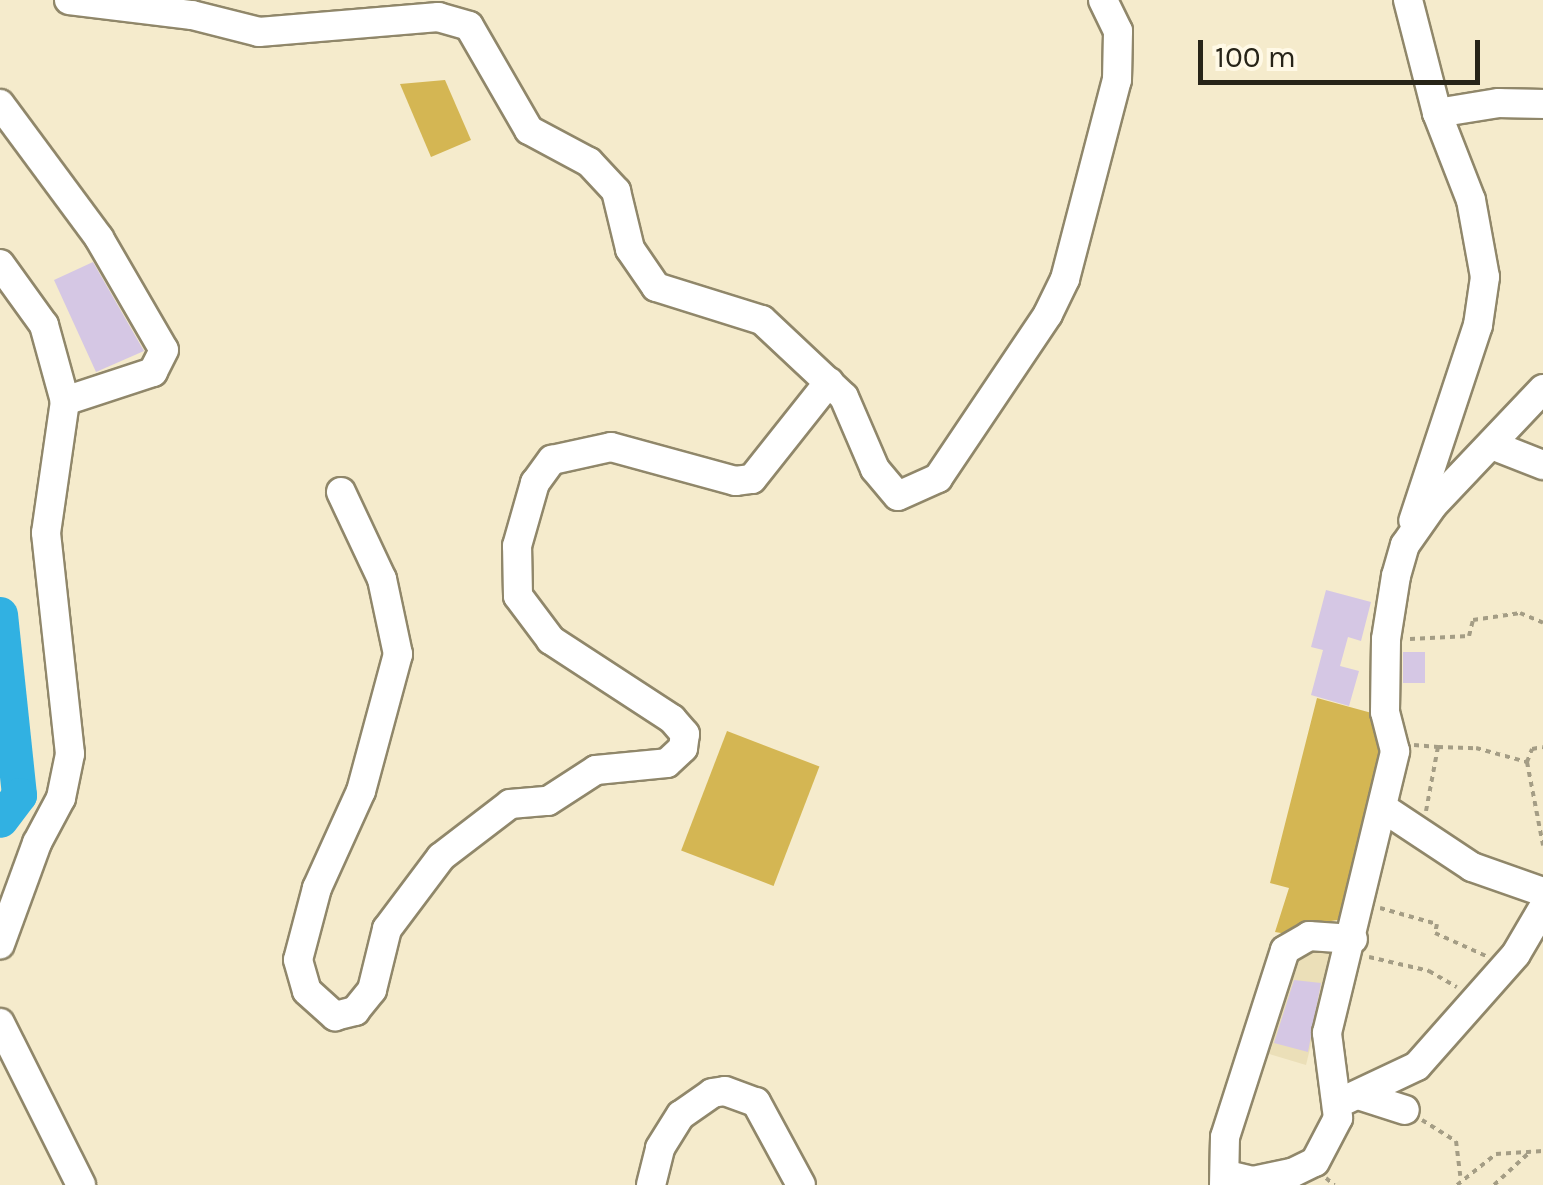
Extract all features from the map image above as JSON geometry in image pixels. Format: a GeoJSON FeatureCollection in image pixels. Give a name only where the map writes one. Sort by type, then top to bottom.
{"type":"FeatureCollection","features":[{"type":"Feature","properties":{"kind":"street"},"geometry":{"type":"LineString","coordinates":[[68,0],[192,15],[259,32],[438,17],[469,26],[529,130],[588,162],[616,190],[630,249],[656,286],[762,320],[844,396],[887,489],[898,496],[938,478],[1048,314],[1065,278],[1117,80],[1118,31],[1104,0]]}},
{"type":"Feature","properties":{"kind":"street"},"geometry":{"type":"LineString","coordinates":[[1349,1098],[1327,1033],[1395,751],[1385,712],[1386,638],[1405,544],[1478,325],[1485,277],[1471,200],[1437,114],[1408,0]]}},
{"type":"Feature","properties":{"kind":"street"},"geometry":{"type":"LineString","coordinates":[[1416,38],[1426,0]]}},
{"type":"Feature","properties":{"kind":"street"},"geometry":{"type":"LineString","coordinates":[[1437,114],[1499,102],[1543,104]]}},
{"type":"Feature","properties":{"kind":"street"},"geometry":{"type":"LineString","coordinates":[[0,104],[99,238],[164,350],[153,372],[65,401]]}},
{"type":"Feature","properties":{"kind":"street"},"geometry":{"type":"LineString","coordinates":[[0,264],[44,325],[65,401],[46,533],[70,754],[61,798],[37,843],[0,944]]}},
{"type":"Feature","properties":{"kind":"street"},"geometry":{"type":"LineString","coordinates":[[341,492],[378,566],[398,654],[361,792],[317,888],[298,960],[307,991],[335,1016],[355,1012],[372,990],[387,929],[440,857],[510,804],[548,801],[596,770],[667,763],[683,748],[685,734],[672,719],[551,640],[518,596],[517,546],[534,482],[552,460],[612,448],[735,481],[752,479],[829,382]]}},
{"type":"Feature","properties":{"kind":"street"},"geometry":{"type":"LineString","coordinates":[[1405,544],[1433,505],[1543,389]]}},
{"type":"Feature","properties":{"kind":"street"},"geometry":{"type":"LineString","coordinates":[[1492,444],[1543,465]]}},
{"type":"Feature","properties":{"kind":"street"},"geometry":{"type":"LineString","coordinates":[[1383,808],[1472,867],[1543,892]]}},
{"type":"Feature","properties":{"kind":"street"},"geometry":{"type":"LineString","coordinates":[[1351,945],[1310,936],[1285,950],[1226,1136],[1225,1180],[1270,1180],[1315,1162],[1349,1098],[1416,1066],[1501,972],[1543,908]]}},
{"type":"Feature","properties":{"kind":"street"},"geometry":{"type":"LineString","coordinates":[[0,1023],[81,1185]]}},
{"type":"Feature","properties":{"kind":"street"},"geometry":{"type":"LineString","coordinates":[[651,1185],[660,1148],[681,1114],[712,1093],[725,1092],[763,1111],[801,1185]]}},
{"type":"Feature","properties":{"kind":"street"},"geometry":{"type":"LineString","coordinates":[[1349,1098],[1405,1110]]}},
{"type":"Feature","properties":{"kind":"path"},"geometry":{"type":"LineString","coordinates":[[1386,638],[1469,636],[1474,620],[1520,614],[1543,622]]}},
{"type":"Feature","properties":{"kind":"path"},"geometry":{"type":"LineString","coordinates":[[1421,835],[1438,746],[1476,748],[1526,762]]}},
{"type":"Feature","properties":{"kind":"path"},"geometry":{"type":"LineString","coordinates":[[1543,747],[1532,748],[1526,762],[1543,845]]}},
{"type":"Feature","properties":{"kind":"path"},"geometry":{"type":"LineString","coordinates":[[1534,790],[1543,794]]}},
{"type":"Feature","properties":{"kind":"path"},"geometry":{"type":"LineString","coordinates":[[1361,902],[1436,924],[1435,933],[1478,948],[1501,972]]}},
{"type":"Feature","properties":{"kind":"path"},"geometry":{"type":"LineString","coordinates":[[1351,945],[1429,971],[1478,999]]}},
{"type":"Feature","properties":{"kind":"path"},"geometry":{"type":"LineString","coordinates":[[1405,1110],[1456,1141],[1460,1177],[1457,1185]]}},
{"type":"Feature","properties":{"kind":"path"},"geometry":{"type":"LineString","coordinates":[[1494,1185],[1530,1151]]}},
{"type":"Feature","properties":{"kind":"path"},"geometry":{"type":"LineString","coordinates":[[1460,1177],[1496,1154],[1543,1152]]}},
{"type":"Feature","properties":{"kind":"shaded area"},"geometry":{"type":"Polygon","coordinates":[[[445,80],[471,140],[431,157],[400,84],[445,80]]]}},
{"type":"Feature","properties":{"kind":"shaded area"},"geometry":{"type":"Polygon","coordinates":[[[1317,698],[1379,715],[1386,736],[1345,910],[1338,920],[1302,925],[1287,934],[1275,932],[1289,888],[1270,883],[1317,698]]]}},
{"type":"Feature","properties":{"kind":"shaded area"},"geometry":{"type":"Polygon","coordinates":[[[727,731],[819,766],[774,886],[681,850],[727,731]]]}},
{"type":"Feature","properties":{"kind":"shaded area"},"geometry":{"type":"Polygon","coordinates":[[[1296,948],[1331,948],[1333,955],[1306,1065],[1266,1053],[1296,948]]]}},
{"type":"Feature","properties":{"kind":"building"},"geometry":{"type":"Polygon","coordinates":[[[93,262],[144,351],[96,372],[54,280],[93,262]]]}},
{"type":"Feature","properties":{"kind":"building"},"geometry":{"type":"Polygon","coordinates":[[[1326,590],[1371,602],[1361,641],[1348,637],[1340,666],[1359,671],[1349,706],[1311,695],[1323,650],[1311,647],[1326,590]]]}},
{"type":"Feature","properties":{"kind":"building"},"geometry":{"type":"Polygon","coordinates":[[[1403,652],[1425,652],[1425,683],[1403,683],[1403,652]]]}},
{"type":"Feature","properties":{"kind":"building"},"geometry":{"type":"Polygon","coordinates":[[[1294,980],[1321,983],[1308,1052],[1274,1043],[1294,980]]]}},
{"type":"Feature","properties":{"kind":"waterway"},"geometry":{"type":"LineString","coordinates":[[0,614],[19,795],[0,820]]}}]}
